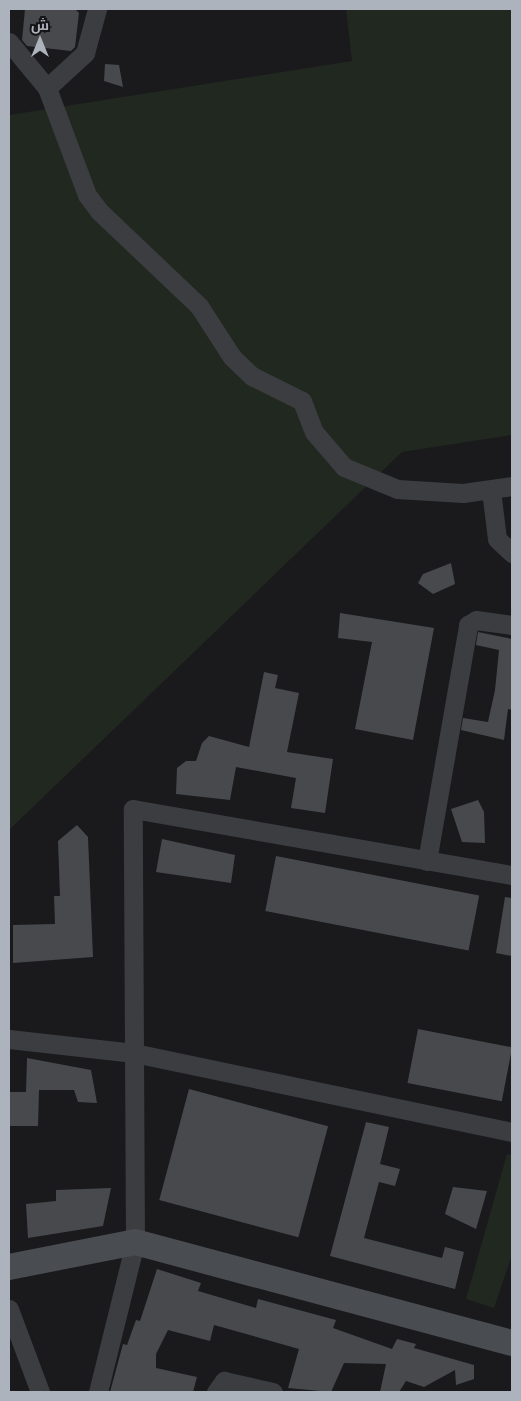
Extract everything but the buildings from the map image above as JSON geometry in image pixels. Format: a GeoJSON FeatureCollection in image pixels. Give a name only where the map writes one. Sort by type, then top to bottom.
{"type":"FeatureCollection","features":[{"type":"Feature","properties":{"kind":"street"},"geometry":{"type":"LineString","coordinates":[[47,88],[85,53],[97,9]]}},
{"type":"Feature","properties":{"kind":"street"},"geometry":{"type":"LineString","coordinates":[[9,42],[47,88],[86,194],[100,212],[199,306],[232,357],[252,376],[302,400],[314,432],[344,467],[397,489],[463,493],[512,486]]}},
{"type":"Feature","properties":{"kind":"street"},"geometry":{"type":"LineString","coordinates":[[491,490],[497,539],[512,553]]}},
{"type":"Feature","properties":{"kind":"street"},"geometry":{"type":"LineString","coordinates":[[426,861],[468,625],[476,620],[512,625]]}},
{"type":"Feature","properties":{"kind":"street"},"geometry":{"type":"LineString","coordinates":[[98,1392],[135,1242],[133,809],[512,875]]}},
{"type":"Feature","properties":{"kind":"street"},"geometry":{"type":"LineString","coordinates":[[9,1039],[134,1053],[512,1132]]}},
{"type":"Feature","properties":{"kind":"street"},"geometry":{"type":"LineString","coordinates":[[9,1267],[135,1242],[510,1345]]}},
{"type":"Feature","properties":{"kind":"street"},"geometry":{"type":"LineString","coordinates":[[9,1309],[40,1392]]}},
{"type":"Feature","properties":{"kind":"street"},"geometry":{"type":"LineString","coordinates":[[216,1392],[224,1381],[273,1392]]}},
{"type":"Feature","properties":{"kind":"shaded area"},"geometry":{"type":"Polygon","coordinates":[[[346,9],[512,9],[512,435],[402,452],[9,830],[9,115],[352,61],[346,9]]]}},
{"type":"Feature","properties":{"kind":"shaded area"},"geometry":{"type":"Polygon","coordinates":[[[507,1154],[512,1155],[512,1255],[494,1308],[466,1299],[507,1154]]]}}]}
